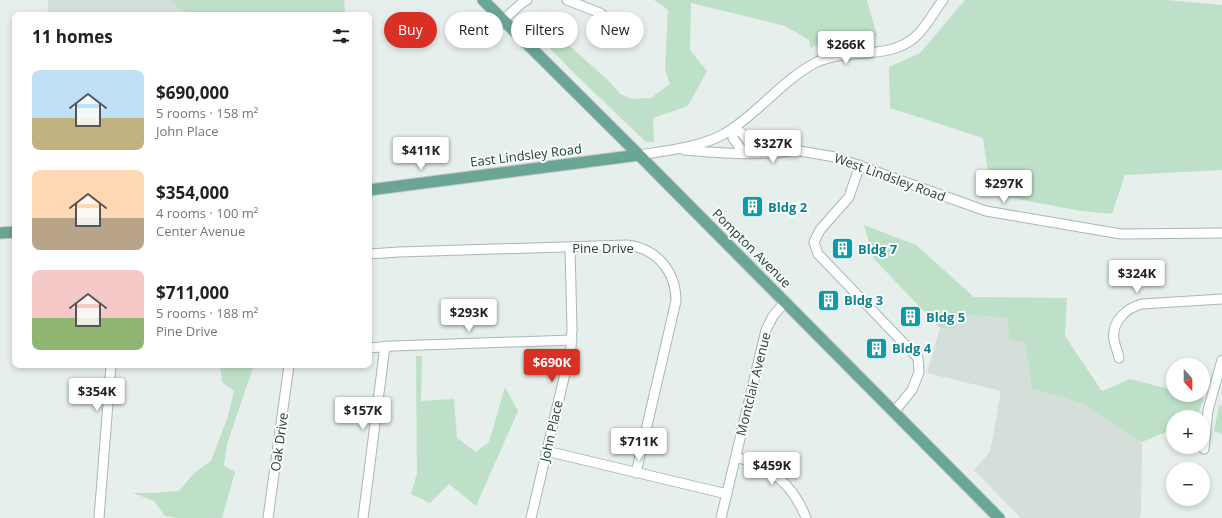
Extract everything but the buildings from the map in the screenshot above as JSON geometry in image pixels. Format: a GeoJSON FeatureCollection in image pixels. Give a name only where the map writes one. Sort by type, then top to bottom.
{"type":"FeatureCollection","features":[{"type":"Feature","properties":{"kind":"main road","name":"Pompton Avenue"},"geometry":{"type":"LineString","coordinates":[[483,0],[495,12]]}},
{"type":"Feature","properties":{"kind":"main road","name":"Pompton Avenue"},"geometry":{"type":"LineString","coordinates":[[503,20],[999,518]]}},
{"type":"Feature","properties":{"kind":"main road","name":"East Lindsley Road"},"geometry":{"type":"LineString","coordinates":[[372,190],[639,155]]}},
{"type":"Feature","properties":{"kind":"main road"},"geometry":{"type":"LineString","coordinates":[[0,233],[12,232]]}},
{"type":"Feature","properties":{"kind":"street"},"geometry":{"type":"LineString","coordinates":[[503,20],[522,3],[528,0]]}},
{"type":"Feature","properties":{"kind":"street"},"geometry":{"type":"LineString","coordinates":[[567,0],[597,12]]}},
{"type":"Feature","properties":{"kind":"street"},"geometry":{"type":"LineString","coordinates":[[639,155],[678,149],[714,139],[733,128],[814,64],[834,57],[881,52],[904,45],[919,33],[943,0]]}},
{"type":"Feature","properties":{"kind":"street"},"geometry":{"type":"LineString","coordinates":[[733,128],[733,138],[740,148],[750,153]]}},
{"type":"Feature","properties":{"kind":"street","name":"West Lindsley Road"},"geometry":{"type":"LineString","coordinates":[[733,128],[742,133],[753,144],[774,145],[794,150],[823,154],[860,165],[986,211],[1121,234],[1222,233]]}},
{"type":"Feature","properties":{"kind":"street","name":"West Lindsley Road"},"geometry":{"type":"LineString","coordinates":[[678,149],[711,152],[773,154],[794,150]]}},
{"type":"Feature","properties":{"kind":"street"},"geometry":{"type":"LineString","coordinates":[[860,165],[848,197],[820,230],[814,242],[818,254],[918,358],[919,372],[912,390],[894,412]]}},
{"type":"Feature","properties":{"kind":"street","name":"Pine Drive"},"geometry":{"type":"LineString","coordinates":[[372,254],[627,245],[638,247],[659,258],[667,268],[673,280],[676,294],[675,308],[636,472]]}},
{"type":"Feature","properties":{"kind":"street","name":"John Place"},"geometry":{"type":"LineString","coordinates":[[531,518],[572,340],[570,247]]}},
{"type":"Feature","properties":{"kind":"street"},"geometry":{"type":"LineString","coordinates":[[1119,358],[1114,340],[1115,329],[1120,318],[1132,307],[1142,304],[1222,299]]}},
{"type":"Feature","properties":{"kind":"street","name":"Montclair Avenue"},"geometry":{"type":"LineString","coordinates":[[721,518],[766,330],[770,320],[785,302]]}},
{"type":"Feature","properties":{"kind":"street"},"geometry":{"type":"LineString","coordinates":[[372,348],[572,340]]}},
{"type":"Feature","properties":{"kind":"street"},"geometry":{"type":"LineString","coordinates":[[363,518],[385,346]]}},
{"type":"Feature","properties":{"kind":"street"},"geometry":{"type":"LineString","coordinates":[[1208,410],[1222,360]]}},
{"type":"Feature","properties":{"kind":"street"},"geometry":{"type":"LineString","coordinates":[[99,518],[111,368]]}},
{"type":"Feature","properties":{"kind":"street","name":"Oak Drive"},"geometry":{"type":"LineString","coordinates":[[268,518],[289,368]]}},
{"type":"Feature","properties":{"kind":"street"},"geometry":{"type":"LineString","coordinates":[[546,451],[727,494]]}},
{"type":"Feature","properties":{"kind":"street"},"geometry":{"type":"LineString","coordinates":[[736,457],[758,464],[781,480],[793,494],[806,518]]}},
{"type":"Feature","properties":{"kind":"shaded area"},"geometry":{"type":"Polygon","coordinates":[[[48,0],[344,0],[345,12],[48,12],[48,0]]]}},
{"type":"Feature","properties":{"kind":"shaded area"},"geometry":{"type":"Polygon","coordinates":[[[957,314],[1008,318],[1025,342],[1032,389],[1081,403],[1142,442],[1141,514],[1139,518],[1021,518],[974,470],[990,452],[1001,391],[927,373],[940,328],[954,329],[957,314]]]}},
{"type":"Feature","properties":{"kind":"green space"},"geometry":{"type":"Polygon","coordinates":[[[172,0],[344,0],[345,12],[186,12],[171,3],[172,0]]]}},
{"type":"Feature","properties":{"kind":"green space"},"geometry":{"type":"Polygon","coordinates":[[[654,0],[867,0],[877,36],[821,43],[811,48],[809,40],[785,26],[691,3],[690,50],[707,71],[688,106],[653,118],[654,142],[646,142],[550,48],[572,48],[610,82],[620,94],[632,99],[651,98],[670,84],[665,69],[668,10],[654,0]]]}},
{"type":"Feature","properties":{"kind":"green space"},"geometry":{"type":"Polygon","coordinates":[[[965,0],[1167,0],[1222,5],[1222,170],[1125,175],[1112,214],[1081,211],[991,194],[983,138],[890,108],[889,67],[920,53],[965,0]]]}},
{"type":"Feature","properties":{"kind":"green space"},"geometry":{"type":"Polygon","coordinates":[[[864,225],[916,245],[974,297],[1067,298],[1065,336],[1102,391],[1130,379],[1166,388],[1166,402],[1203,402],[1200,410],[1166,410],[1166,432],[1142,442],[1081,403],[1032,389],[1025,342],[1009,339],[1008,318],[957,314],[954,329],[940,328],[874,259],[864,225]]]}},
{"type":"Feature","properties":{"kind":"green space"},"geometry":{"type":"Polygon","coordinates":[[[416,356],[422,356],[421,401],[454,399],[457,438],[476,452],[489,442],[505,387],[518,411],[476,506],[449,484],[430,503],[411,494],[417,473],[416,356]]]}},
{"type":"Feature","properties":{"kind":"green space"},"geometry":{"type":"Polygon","coordinates":[[[220,368],[253,368],[227,444],[224,466],[235,472],[222,518],[177,518],[165,516],[154,501],[133,493],[179,491],[194,473],[211,461],[228,416],[234,391],[222,382],[220,368]]]}},
{"type":"Feature","properties":{"kind":"green space"},"geometry":{"type":"Polygon","coordinates":[[[1219,405],[1222,406],[1222,434],[1214,431],[1219,405]]]}},
{"type":"Feature","properties":{"kind":"place","name":"Bldg 2"},"geometry":{"type":"Point","coordinates":[752,207]}},
{"type":"Feature","properties":{"kind":"place","name":"Bldg 7"},"geometry":{"type":"Point","coordinates":[842,249]}},
{"type":"Feature","properties":{"kind":"place","name":"Bldg 3"},"geometry":{"type":"Point","coordinates":[829,300]}},
{"type":"Feature","properties":{"kind":"place","name":"Bldg 5"},"geometry":{"type":"Point","coordinates":[910,317]}},
{"type":"Feature","properties":{"kind":"place","name":"Bldg 4"},"geometry":{"type":"Point","coordinates":[877,348]}}]}
